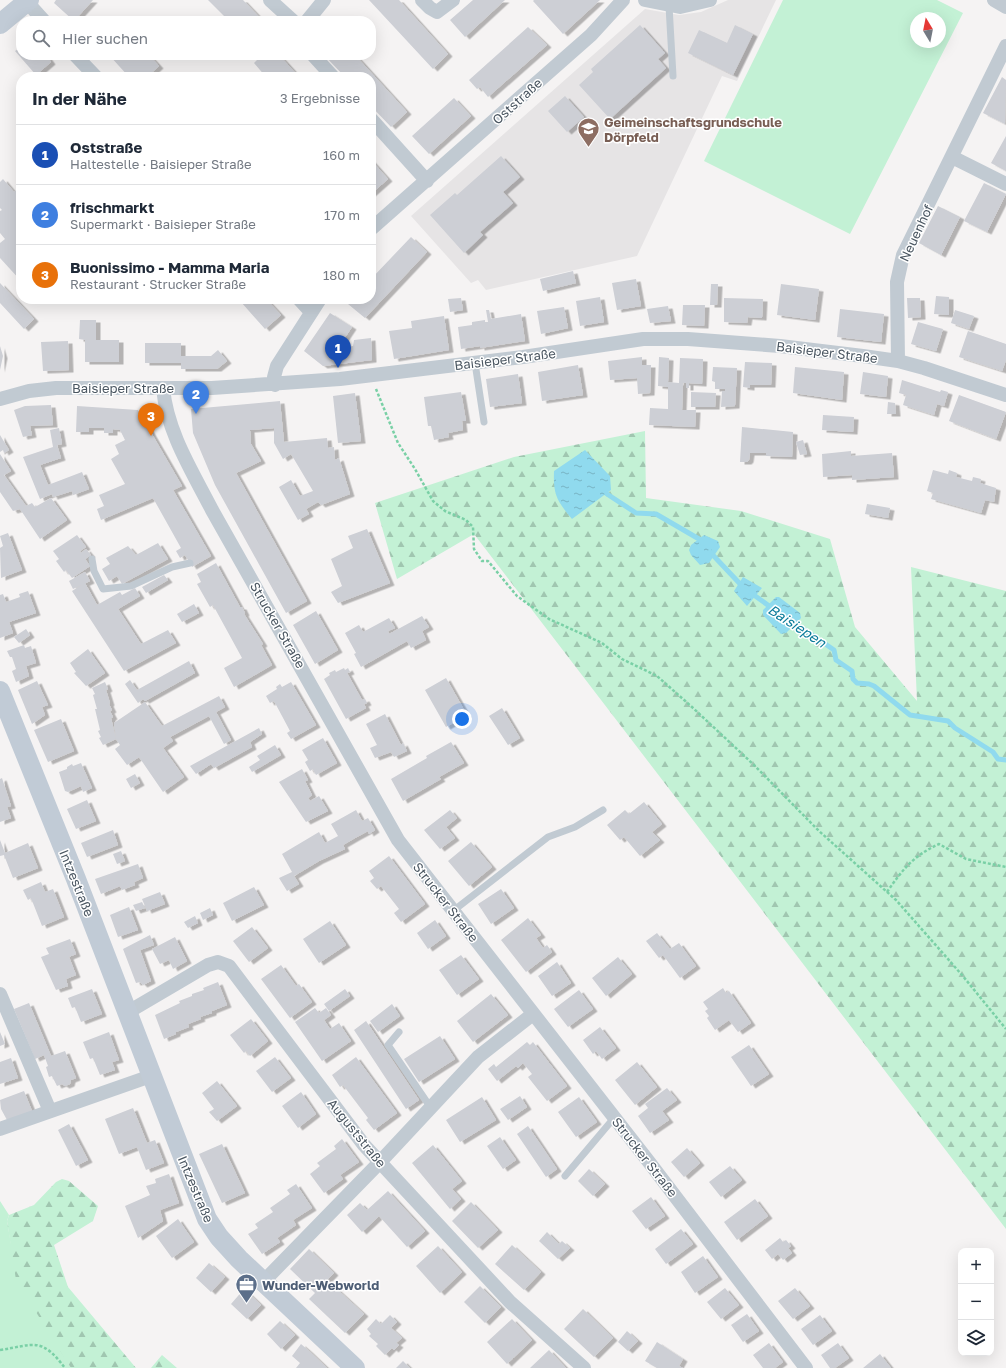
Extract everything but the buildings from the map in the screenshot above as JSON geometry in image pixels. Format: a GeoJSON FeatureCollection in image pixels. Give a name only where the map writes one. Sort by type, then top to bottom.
{"type":"FeatureCollection","features":[{"type":"Feature","properties":{"kind":"main road"},"geometry":{"type":"LineString","coordinates":[[0,24],[28,1]]}},
{"type":"Feature","properties":{"kind":"main road","name":"Intzestraße"},"geometry":{"type":"LineString","coordinates":[[0,691],[128,1012],[151,1076],[207,1219],[219,1237],[262,1282],[355,1368]]}},
{"type":"Feature","properties":{"kind":"street"},"geometry":{"type":"LineString","coordinates":[[270,0],[288,16]]}},
{"type":"Feature","properties":{"kind":"street"},"geometry":{"type":"LineString","coordinates":[[311,16],[324,0]]}},
{"type":"Feature","properties":{"kind":"street"},"geometry":{"type":"LineString","coordinates":[[422,0],[430,8],[437,12],[453,0]]}},
{"type":"Feature","properties":{"kind":"street","name":"Oststraße"},"geometry":{"type":"LineString","coordinates":[[376,225],[591,35],[623,0]]}},
{"type":"Feature","properties":{"kind":"street"},"geometry":{"type":"LineString","coordinates":[[644,0],[669,6],[689,6],[710,0]]}},
{"type":"Feature","properties":{"kind":"street"},"geometry":{"type":"LineString","coordinates":[[994,0],[1006,7]]}},
{"type":"Feature","properties":{"kind":"street"},"geometry":{"type":"LineString","coordinates":[[28,1],[40,16]]}},
{"type":"Feature","properties":{"kind":"street","name":"Neuenhof"},"geometry":{"type":"LineString","coordinates":[[898,361],[897,282],[904,255],[1006,46]]}},
{"type":"Feature","properties":{"kind":"street"},"geometry":{"type":"LineString","coordinates":[[81,60],[91,72]]}},
{"type":"Feature","properties":{"kind":"street"},"geometry":{"type":"LineString","coordinates":[[318,60],[328,72]]}},
{"type":"Feature","properties":{"kind":"street"},"geometry":{"type":"LineString","coordinates":[[376,125],[427,181]]}},
{"type":"Feature","properties":{"kind":"street"},"geometry":{"type":"LineString","coordinates":[[952,157],[1006,184]]}},
{"type":"Feature","properties":{"kind":"street"},"geometry":{"type":"LineString","coordinates":[[304,304],[311,312]]}},
{"type":"Feature","properties":{"kind":"street"},"geometry":{"type":"LineString","coordinates":[[275,385],[274,376],[277,366],[317,304]]}},
{"type":"Feature","properties":{"kind":"street","name":"Baisieper Straße"},"geometry":{"type":"LineString","coordinates":[[0,399],[42,389],[212,388],[275,385],[475,363],[643,339],[688,339],[780,346],[898,361],[956,377],[1006,395]]}},
{"type":"Feature","properties":{"kind":"street","name":"Strucker Straße"},"geometry":{"type":"LineString","coordinates":[[162,388],[164,403],[170,422],[184,456],[212,510],[398,840],[534,1014],[806,1368]]}},
{"type":"Feature","properties":{"kind":"street","name":"Auguststraße"},"geometry":{"type":"LineString","coordinates":[[128,1012],[214,962],[226,964],[232,969],[364,1145],[510,1302],[584,1368]]}},
{"type":"Feature","properties":{"kind":"street"},"geometry":{"type":"LineString","coordinates":[[0,994],[50,1112]]}},
{"type":"Feature","properties":{"kind":"street"},"geometry":{"type":"LineString","coordinates":[[262,1282],[380,1162],[478,1057],[534,1014]]}},
{"type":"Feature","properties":{"kind":"street"},"geometry":{"type":"LineString","coordinates":[[0,1130],[151,1076]]}},
{"type":"Feature","properties":{"kind":"lane"},"geometry":{"type":"LineString","coordinates":[[669,6],[673,76]]}},
{"type":"Feature","properties":{"kind":"lane"},"geometry":{"type":"LineString","coordinates":[[475,363],[484,422]]}},
{"type":"Feature","properties":{"kind":"lane"},"geometry":{"type":"LineString","coordinates":[[92,559],[94,571],[103,589],[131,586],[172,567],[190,563]]}},
{"type":"Feature","properties":{"kind":"lane"},"geometry":{"type":"LineString","coordinates":[[453,911],[548,837],[575,828],[603,810]]}},
{"type":"Feature","properties":{"kind":"lane"},"geometry":{"type":"LineString","coordinates":[[399,1032],[388,1045],[431,1108]]}},
{"type":"Feature","properties":{"kind":"lane"},"geometry":{"type":"LineString","coordinates":[[565,1176],[614,1118]]}},
{"type":"Feature","properties":{"kind":"path"},"geometry":{"type":"LineString","coordinates":[[370,375],[398,443],[433,501],[445,510],[466,520],[473,527],[474,549],[482,561],[488,561],[517,596],[549,619],[602,643],[622,659],[657,676],[754,765],[819,831],[887,892],[962,976],[1006,1029]]}},
{"type":"Feature","properties":{"kind":"path"},"geometry":{"type":"LineString","coordinates":[[887,892],[899,874],[921,852],[939,844],[966,859],[1006,867]]}},
{"type":"Feature","properties":{"kind":"path"},"geometry":{"type":"LineString","coordinates":[[0,1350],[33,1343],[48,1349],[65,1368]]}},
{"type":"Feature","properties":{"kind":"shaded area","name":"Geimeinschaftsgrundschule Dörpfeld"},"geometry":{"type":"Polygon","coordinates":[[[728,0],[776,0],[737,81],[722,76],[637,256],[486,290],[478,280],[471,283],[411,216],[645,9],[679,15],[701,12],[728,0]]]}},
{"type":"Feature","properties":{"kind":"green space"},"geometry":{"type":"Polygon","coordinates":[[[783,0],[937,0],[963,13],[946,46],[946,12],[910,12],[910,48],[945,48],[850,234],[704,161],[783,0]]]}},
{"type":"Feature","properties":{"kind":"green space"},"geometry":{"type":"Polygon","coordinates":[[[645,431],[646,498],[741,511],[830,539],[855,627],[917,701],[911,567],[1006,591],[1006,1229],[474,534],[397,579],[375,503],[514,457],[645,431]]]}},
{"type":"Feature","properties":{"kind":"green space"},"geometry":{"type":"Polygon","coordinates":[[[62,1179],[69,1181],[98,1206],[93,1221],[54,1245],[68,1287],[136,1368],[71,1368],[16,1280],[7,1221],[9,1215],[34,1205],[56,1182],[62,1179]]]}},
{"type":"Feature","properties":{"kind":"green space"},"geometry":{"type":"Polygon","coordinates":[[[0,1201],[9,1215],[7,1221],[11,1244],[71,1368],[0,1368],[0,1201]]]}},
{"type":"Feature","properties":{"kind":"green space"},"geometry":{"type":"Polygon","coordinates":[[[162,1355],[177,1368],[151,1368],[162,1355]]]}},
{"type":"Feature","properties":{"kind":"water"},"geometry":{"type":"Polygon","coordinates":[[[585,450],[610,476],[611,490],[572,519],[559,502],[555,492],[554,471],[585,450]]]}},
{"type":"Feature","properties":{"kind":"water"},"geometry":{"type":"Polygon","coordinates":[[[704,535],[718,541],[720,547],[709,563],[700,565],[691,555],[689,550],[691,545],[704,535]]]}},
{"type":"Feature","properties":{"kind":"water"},"geometry":{"type":"Polygon","coordinates":[[[743,577],[762,588],[747,606],[734,591],[743,577]]]}},
{"type":"Feature","properties":{"kind":"water"},"geometry":{"type":"Polygon","coordinates":[[[776,597],[779,597],[800,613],[801,618],[786,633],[781,634],[763,615],[763,610],[776,597]]]}},
{"type":"Feature","properties":{"kind":"waterway","name":"Baisiepen"},"geometry":{"type":"LineString","coordinates":[[607,494],[636,513],[656,514],[699,539],[703,543]]}},
{"type":"Feature","properties":{"kind":"waterway","name":"Baisiepen"},"geometry":{"type":"LineString","coordinates":[[710,552],[743,587]]}},
{"type":"Feature","properties":{"kind":"waterway","name":"Baisiepen"},"geometry":{"type":"LineString","coordinates":[[751,593],[772,608]]}},
{"type":"Feature","properties":{"kind":"waterway","name":"Baisiepen"},"geometry":{"type":"LineString","coordinates":[[789,623],[793,626],[802,628],[834,650],[836,660],[852,671],[853,679],[857,683],[874,686],[910,715],[948,721],[955,728],[993,752],[998,759],[1006,760]]}},
{"type":"Feature","properties":{"kind":"place","name":"Geimeinschaftsgrundschule Dörpfeld"},"geometry":{"type":"Point","coordinates":[588,148]}},
{"type":"Feature","properties":{"kind":"place","name":"Oststraße"},"geometry":{"type":"Point","coordinates":[338,368]}},
{"type":"Feature","properties":{"kind":"place","name":"frischmarkt"},"geometry":{"type":"Point","coordinates":[196,414]}},
{"type":"Feature","properties":{"kind":"place","name":"Buonissimo - Mamma Maria"},"geometry":{"type":"Point","coordinates":[151,436]}},
{"type":"Feature","properties":{"kind":"place","name":"Wunder-Webworld"},"geometry":{"type":"Point","coordinates":[246,1304]}}]}
